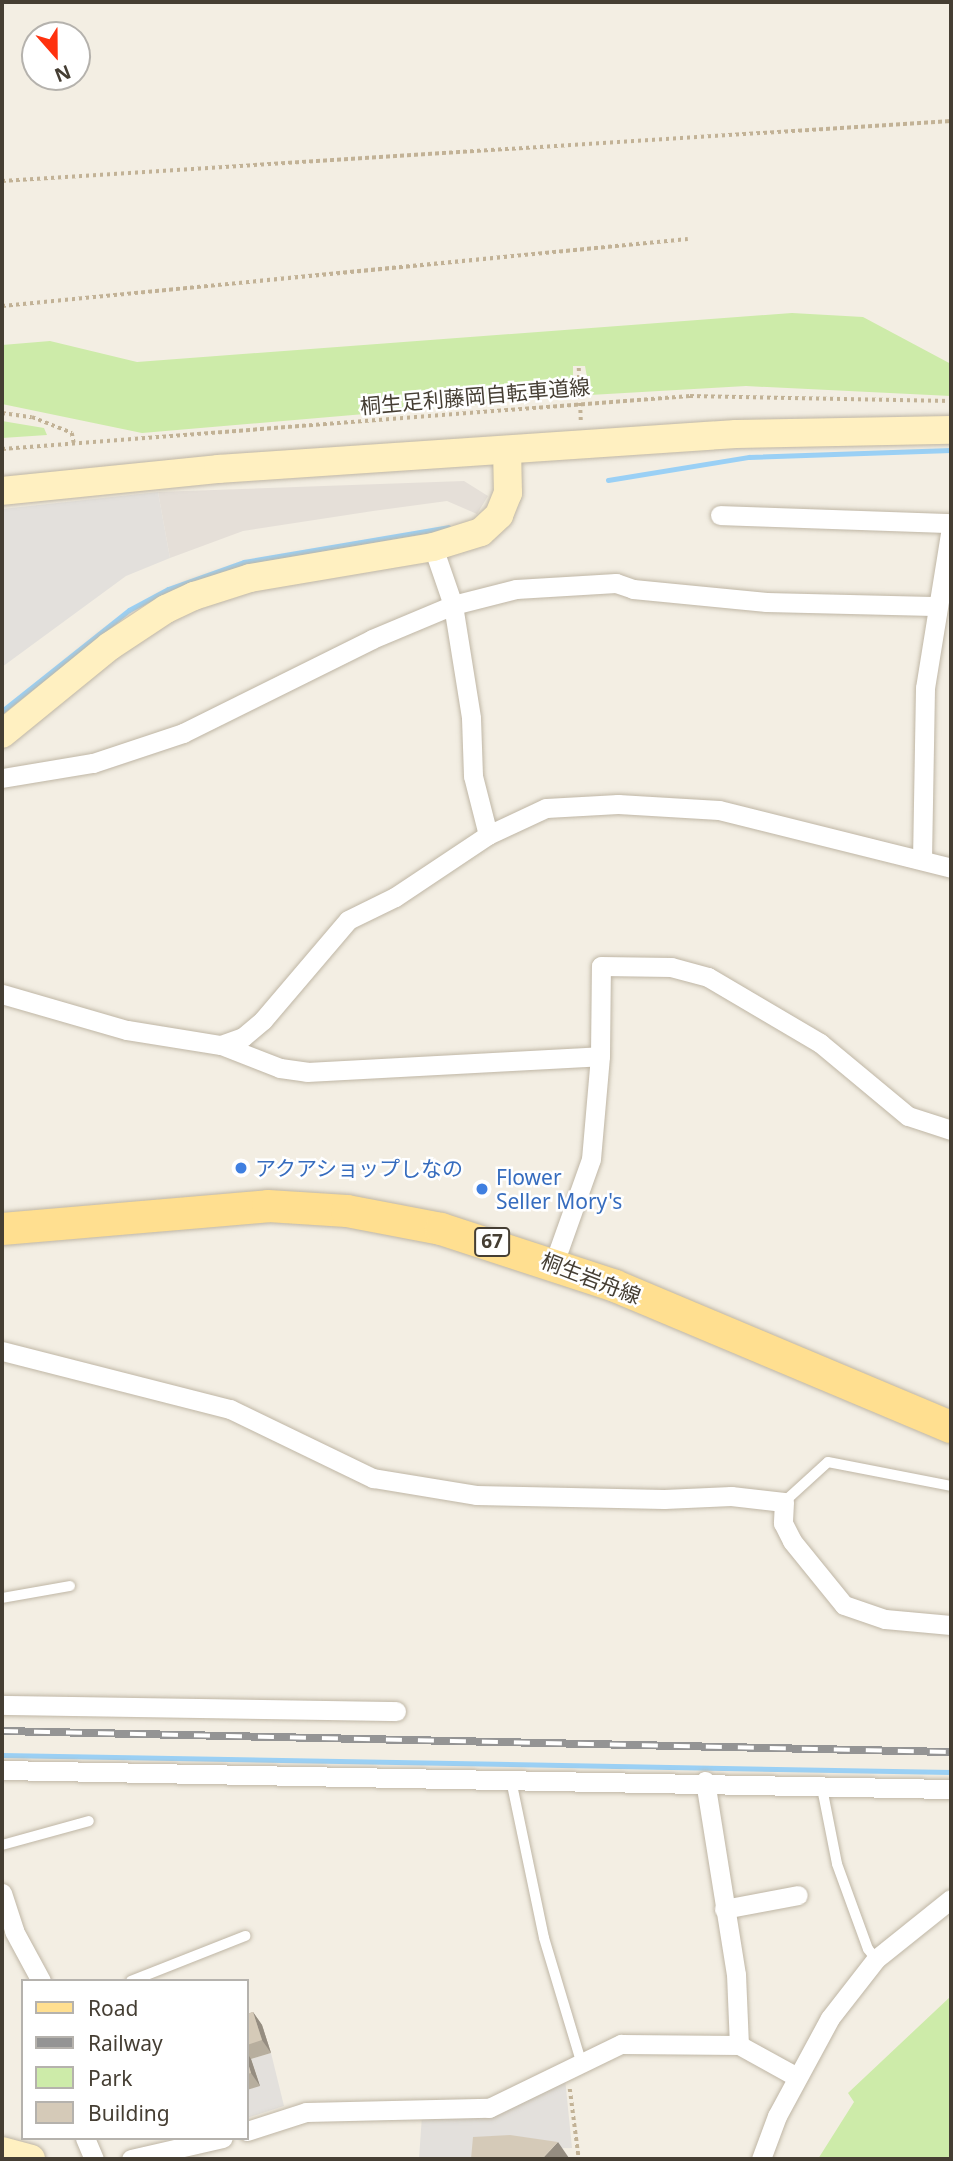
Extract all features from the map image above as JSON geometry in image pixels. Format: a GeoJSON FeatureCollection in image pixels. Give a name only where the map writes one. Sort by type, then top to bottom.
{"type":"FeatureCollection","features":[{"type":"Feature","properties":{"kind":"main road","name":"桐生岩舟線"},"geometry":{"type":"LineString","coordinates":[[2,1229],[205,1210],[310,1207],[441,1228],[554,1263],[951,1427]]}},
{"type":"Feature","properties":{"kind":"street"},"geometry":{"type":"LineString","coordinates":[[2,491],[218,470],[736,434],[951,430]]}},
{"type":"Feature","properties":{"kind":"street"},"geometry":{"type":"LineString","coordinates":[[2,734],[130,632],[194,596],[250,578],[433,547],[481,532],[499,515],[508,493],[507,450]]}},
{"type":"Feature","properties":{"kind":"street"},"geometry":{"type":"LineString","coordinates":[[720,515],[951,526],[943,607],[925,688],[922,860]]}},
{"type":"Feature","properties":{"kind":"street"},"geometry":{"type":"LineString","coordinates":[[433,547],[453,605],[471,718],[473,776],[488,835]]}},
{"type":"Feature","properties":{"kind":"street"},"geometry":{"type":"LineString","coordinates":[[2,778],[93,762],[183,733],[372,639],[453,605],[516,589],[616,583],[633,589],[766,602],[943,607]]}},
{"type":"Feature","properties":{"kind":"street"},"geometry":{"type":"LineString","coordinates":[[221,1045],[243,1037],[263,1020],[348,920],[395,897],[488,835],[546,808],[668,805],[771,820],[951,868]]}},
{"type":"Feature","properties":{"kind":"street"},"geometry":{"type":"LineString","coordinates":[[554,1263],[591,1159],[600,1056],[601,966],[671,967],[708,977],[820,1043],[908,1116],[951,1130]]}},
{"type":"Feature","properties":{"kind":"street"},"geometry":{"type":"LineString","coordinates":[[2,994],[127,1030],[221,1045],[280,1068],[339,1073],[600,1056]]}},
{"type":"Feature","properties":{"kind":"street"},"geometry":{"type":"LineString","coordinates":[[2,1351],[230,1409],[373,1478],[476,1495],[664,1499],[731,1496],[784,1502],[783,1523],[792,1541],[844,1605],[885,1619],[951,1625]]}},
{"type":"Feature","properties":{"kind":"street"},"geometry":{"type":"LineString","coordinates":[[2,1705],[396,1711]]}},
{"type":"Feature","properties":{"kind":"street"},"geometry":{"type":"LineString","coordinates":[[2,1770],[705,1781],[822,1788],[951,1789]]}},
{"type":"Feature","properties":{"kind":"street"},"geometry":{"type":"LineString","coordinates":[[705,1781],[723,1909],[736,1974],[739,2045]]}},
{"type":"Feature","properties":{"kind":"street"},"geometry":{"type":"LineString","coordinates":[[2,1894],[8,1933],[40,1979]]}},
{"type":"Feature","properties":{"kind":"street"},"geometry":{"type":"LineString","coordinates":[[723,1909],[798,1895]]}},
{"type":"Feature","properties":{"kind":"street"},"geometry":{"type":"LineString","coordinates":[[761,2159],[797,2077],[830,2018],[876,1959],[951,1899]]}},
{"type":"Feature","properties":{"kind":"street"},"geometry":{"type":"LineString","coordinates":[[248,2131],[306,2112],[489,2108],[621,2045],[739,2045],[797,2077]]}},
{"type":"Feature","properties":{"kind":"street"},"geometry":{"type":"LineString","coordinates":[[86,2140],[93,2159]]}},
{"type":"Feature","properties":{"kind":"street"},"geometry":{"type":"LineString","coordinates":[[131,2159],[214,2140]]}},
{"type":"Feature","properties":{"kind":"street"},"geometry":{"type":"LineString","coordinates":[[2,2151],[31,2159]]}},
{"type":"Feature","properties":{"kind":"lane"},"geometry":{"type":"LineString","coordinates":[[784,1502],[828,1462],[951,1486]]}},
{"type":"Feature","properties":{"kind":"lane"},"geometry":{"type":"LineString","coordinates":[[2,1598],[70,1586]]}},
{"type":"Feature","properties":{"kind":"lane"},"geometry":{"type":"LineString","coordinates":[[511,1780],[573,2066]]}},
{"type":"Feature","properties":{"kind":"lane"},"geometry":{"type":"LineString","coordinates":[[822,1788],[837,1864],[868,1949],[876,1959]]}},
{"type":"Feature","properties":{"kind":"lane"},"geometry":{"type":"LineString","coordinates":[[2,1845],[89,1821]]}},
{"type":"Feature","properties":{"kind":"lane"},"geometry":{"type":"LineString","coordinates":[[136,1979],[245,1936]]}},
{"type":"Feature","properties":{"kind":"path"},"geometry":{"type":"LineString","coordinates":[[2,181],[951,121]]}},
{"type":"Feature","properties":{"kind":"path"},"geometry":{"type":"LineString","coordinates":[[2,306],[688,239]]}},
{"type":"Feature","properties":{"kind":"path"},"geometry":{"type":"LineString","coordinates":[[579,368],[581,413]]}},
{"type":"Feature","properties":{"kind":"path","name":"桐生足利藤岡自転車道線"},"geometry":{"type":"LineString","coordinates":[[2,449],[581,403],[737,395],[951,401]]}},
{"type":"Feature","properties":{"kind":"path"},"geometry":{"type":"LineString","coordinates":[[2,413],[33,417],[72,433],[74,443]]}},
{"type":"Feature","properties":{"kind":"path"},"geometry":{"type":"LineString","coordinates":[[573,2066],[579,2159]]}},
{"type":"Feature","properties":{"kind":"shaded area"},"geometry":{"type":"Polygon","coordinates":[[[464,481],[488,496],[477,514],[447,501],[373,511],[243,531],[170,558],[158,492],[464,481]]]}},
{"type":"Feature","properties":{"kind":"shaded area"},"geometry":{"type":"Polygon","coordinates":[[[158,492],[170,558],[126,576],[2,667],[2,509],[158,492]]]}},
{"type":"Feature","properties":{"kind":"shaded area"},"geometry":{"type":"Polygon","coordinates":[[[271,2053],[284,2106],[248,2118],[248,2090],[260,2085],[251,2059],[271,2053]]]}},
{"type":"Feature","properties":{"kind":"shaded area"},"geometry":{"type":"Polygon","coordinates":[[[565,2078],[572,2148],[481,2149],[479,2159],[419,2159],[422,2115],[476,2117],[565,2078]]]}},
{"type":"Feature","properties":{"kind":"green space"},"geometry":{"type":"Polygon","coordinates":[[[792,313],[863,317],[951,364],[951,396],[746,386],[590,395],[585,366],[573,366],[573,396],[142,433],[2,404],[2,345],[50,341],[137,362],[792,313]]]}},
{"type":"Feature","properties":{"kind":"green space"},"geometry":{"type":"Polygon","coordinates":[[[2,421],[44,428],[47,435],[2,438],[2,421]]]}},
{"type":"Feature","properties":{"kind":"green space"},"geometry":{"type":"Polygon","coordinates":[[[951,1996],[951,2159],[818,2159],[854,2102],[848,2093],[951,1996]]]}},
{"type":"Feature","properties":{"kind":"building"},"geometry":{"type":"Polygon","coordinates":[[[253,2012],[262,2040],[248,2045],[248,2014],[253,2012]]]}},
{"type":"Feature","properties":{"kind":"building"},"geometry":{"type":"Polygon","coordinates":[[[510,2135],[558,2142],[542,2159],[471,2159],[473,2137],[510,2135]]]}},
{"type":"Feature","properties":{"kind":"waterway"},"geometry":{"type":"LineString","coordinates":[[608,480],[749,457],[951,450]]}},
{"type":"Feature","properties":{"kind":"waterway"},"geometry":{"type":"LineString","coordinates":[[2,711],[129,610],[168,589],[244,562],[448,527]]}},
{"type":"Feature","properties":{"kind":"waterway"},"geometry":{"type":"LineString","coordinates":[[2,1755],[951,1772]]}},
{"type":"Feature","properties":{"kind":"railway"},"geometry":{"type":"LineString","coordinates":[[2,1731],[951,1752]]}},
{"type":"Feature","properties":{"kind":"place","name":"アクアショップしなの"},"geometry":{"type":"Point","coordinates":[241,1168]}},
{"type":"Feature","properties":{"kind":"place","name":"Flower Seller Mory's"},"geometry":{"type":"Point","coordinates":[482,1189]}}]}
